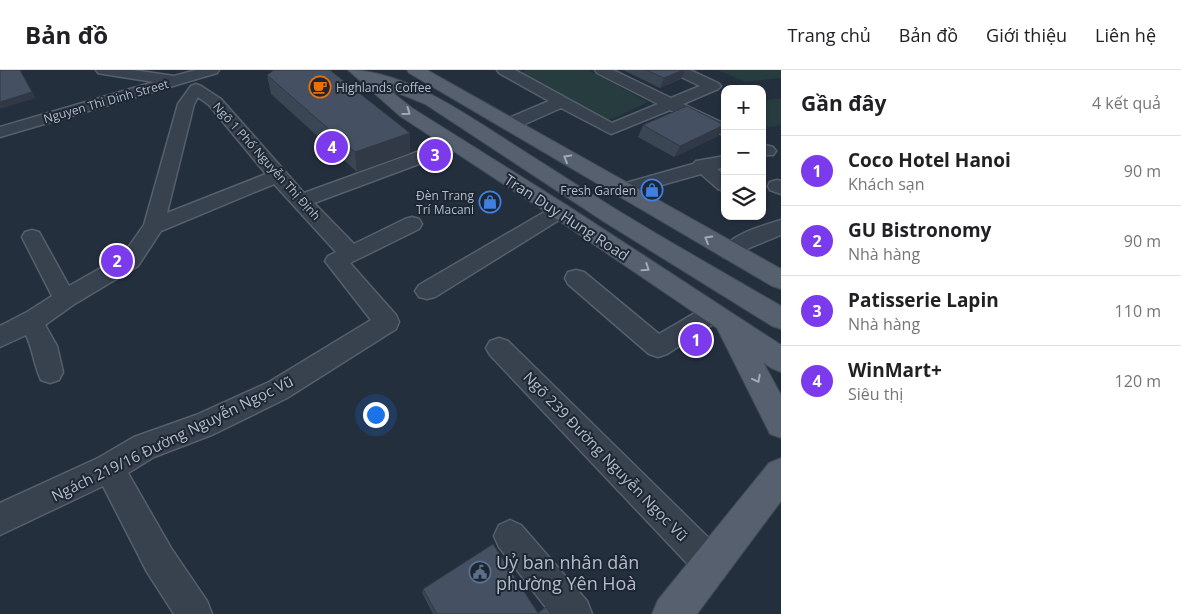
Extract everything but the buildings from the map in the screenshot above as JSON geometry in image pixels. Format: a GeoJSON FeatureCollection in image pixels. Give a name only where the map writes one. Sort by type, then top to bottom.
{"type":"FeatureCollection","features":[{"type":"Feature","properties":{"kind":"main road"},"geometry":{"type":"LineString","coordinates":[[357,70],[431,100],[611,216],[781,320]]}},
{"type":"Feature","properties":{"kind":"main road","name":"Tran Duy Hung Road"},"geometry":{"type":"LineString","coordinates":[[357,70],[406,112],[560,211],[781,360]]}},
{"type":"Feature","properties":{"kind":"main road"},"geometry":{"type":"LineString","coordinates":[[403,70],[431,100]]}},
{"type":"Feature","properties":{"kind":"main road"},"geometry":{"type":"LineString","coordinates":[[415,70],[781,280]]}},
{"type":"Feature","properties":{"kind":"main road"},"geometry":{"type":"LineString","coordinates":[[719,317],[766,323],[781,320]]}},
{"type":"Feature","properties":{"kind":"main road"},"geometry":{"type":"LineString","coordinates":[[719,317],[781,424]]}},
{"type":"Feature","properties":{"kind":"main road"},"geometry":{"type":"LineString","coordinates":[[672,614],[781,474]]}},
{"type":"Feature","properties":{"kind":"street"},"geometry":{"type":"LineString","coordinates":[[103,70],[173,75]]}},
{"type":"Feature","properties":{"kind":"street","name":"Nguyen Thi Dinh Street"},"geometry":{"type":"LineString","coordinates":[[0,132],[173,75],[194,83],[211,70]]}},
{"type":"Feature","properties":{"kind":"street"},"geometry":{"type":"LineString","coordinates":[[602,70],[723,130]]}},
{"type":"Feature","properties":{"kind":"street"},"geometry":{"type":"LineString","coordinates":[[508,71],[611,129],[713,86],[678,70]]}},
{"type":"Feature","properties":{"kind":"street"},"geometry":{"type":"LineString","coordinates":[[0,337],[31,322],[65,298],[125,266],[154,226],[186,104],[194,83]]}},
{"type":"Feature","properties":{"kind":"street","name":"Ngõ 1 Phố Nguyễn Thị Định"},"geometry":{"type":"LineString","coordinates":[[194,83],[215,102],[277,176],[350,253]]}},
{"type":"Feature","properties":{"kind":"street"},"geometry":{"type":"LineString","coordinates":[[502,119],[545,93]]}},
{"type":"Feature","properties":{"kind":"street"},"geometry":{"type":"LineString","coordinates":[[502,119],[561,102]]}},
{"type":"Feature","properties":{"kind":"street"},"geometry":{"type":"LineString","coordinates":[[302,201],[456,144]]}},
{"type":"Feature","properties":{"kind":"street"},"geometry":{"type":"LineString","coordinates":[[622,190],[721,161]]}},
{"type":"Feature","properties":{"kind":"street"},"geometry":{"type":"LineString","coordinates":[[702,165],[721,182]]}},
{"type":"Feature","properties":{"kind":"street"},"geometry":{"type":"LineString","coordinates":[[154,226],[277,176]]}},
{"type":"Feature","properties":{"kind":"street"},"geometry":{"type":"LineString","coordinates":[[427,291],[560,211]]}},
{"type":"Feature","properties":{"kind":"street"},"geometry":{"type":"LineString","coordinates":[[350,253],[412,224]]}},
{"type":"Feature","properties":{"kind":"street"},"geometry":{"type":"LineString","coordinates":[[731,252],[742,243],[774,226]]}},
{"type":"Feature","properties":{"kind":"street"},"geometry":{"type":"LineString","coordinates":[[32,237],[65,298]]}},
{"type":"Feature","properties":{"kind":"street","name":"Ngách 219/16 Đường Nguyễn Ngọc Vũ"},"geometry":{"type":"LineString","coordinates":[[0,519],[109,468],[144,447],[204,425],[278,390],[387,322],[336,260],[350,253]]}},
{"type":"Feature","properties":{"kind":"street"},"geometry":{"type":"LineString","coordinates":[[576,278],[658,347],[719,317]]}},
{"type":"Feature","properties":{"kind":"street"},"geometry":{"type":"LineString","coordinates":[[31,322],[44,346],[50,372]]}},
{"type":"Feature","properties":{"kind":"street","name":"Ngõ 239 Đường Nguyễn Ngọc Vũ"},"geometry":{"type":"LineString","coordinates":[[500,348],[712,565]]}},
{"type":"Feature","properties":{"kind":"street"},"geometry":{"type":"LineString","coordinates":[[109,468],[159,560],[194,614]]}},
{"type":"Feature","properties":{"kind":"street"},"geometry":{"type":"LineString","coordinates":[[510,536],[574,614]]}},
{"type":"Feature","properties":{"kind":"green space"},"geometry":{"type":"Polygon","coordinates":[[[526,70],[588,70],[648,102],[615,118],[606,120],[524,74],[523,72],[526,70]]]}},
{"type":"Feature","properties":{"kind":"green space"},"geometry":{"type":"Polygon","coordinates":[[[718,70],[781,70],[781,78],[745,82],[718,70]]]}},
{"type":"Feature","properties":{"kind":"green space"},"geometry":{"type":"Polygon","coordinates":[[[781,98],[781,125],[766,127],[766,100],[781,98]]]}},
{"type":"Feature","properties":{"kind":"place","name":"Highlands Coffee"},"geometry":{"type":"Point","coordinates":[320,87]}},
{"type":"Feature","properties":{"kind":"place","name":"WinMart+"},"geometry":{"type":"Point","coordinates":[332,147]}},
{"type":"Feature","properties":{"kind":"place","name":"Patisserie Lapin"},"geometry":{"type":"Point","coordinates":[435,155]}},
{"type":"Feature","properties":{"kind":"place","name":"Fresh Garden"},"geometry":{"type":"Point","coordinates":[652,190]}},
{"type":"Feature","properties":{"kind":"place","name":"Đèn Trang Trí Macani"},"geometry":{"type":"Point","coordinates":[490,202]}},
{"type":"Feature","properties":{"kind":"place","name":"GU Bistronomy"},"geometry":{"type":"Point","coordinates":[117,261]}},
{"type":"Feature","properties":{"kind":"place","name":"Coco Hotel Hanoi"},"geometry":{"type":"Point","coordinates":[696,340]}},
{"type":"Feature","properties":{"kind":"place","name":"Uỷ ban nhân dân phường Yên Hoà"},"geometry":{"type":"Point","coordinates":[480,572]}}]}
